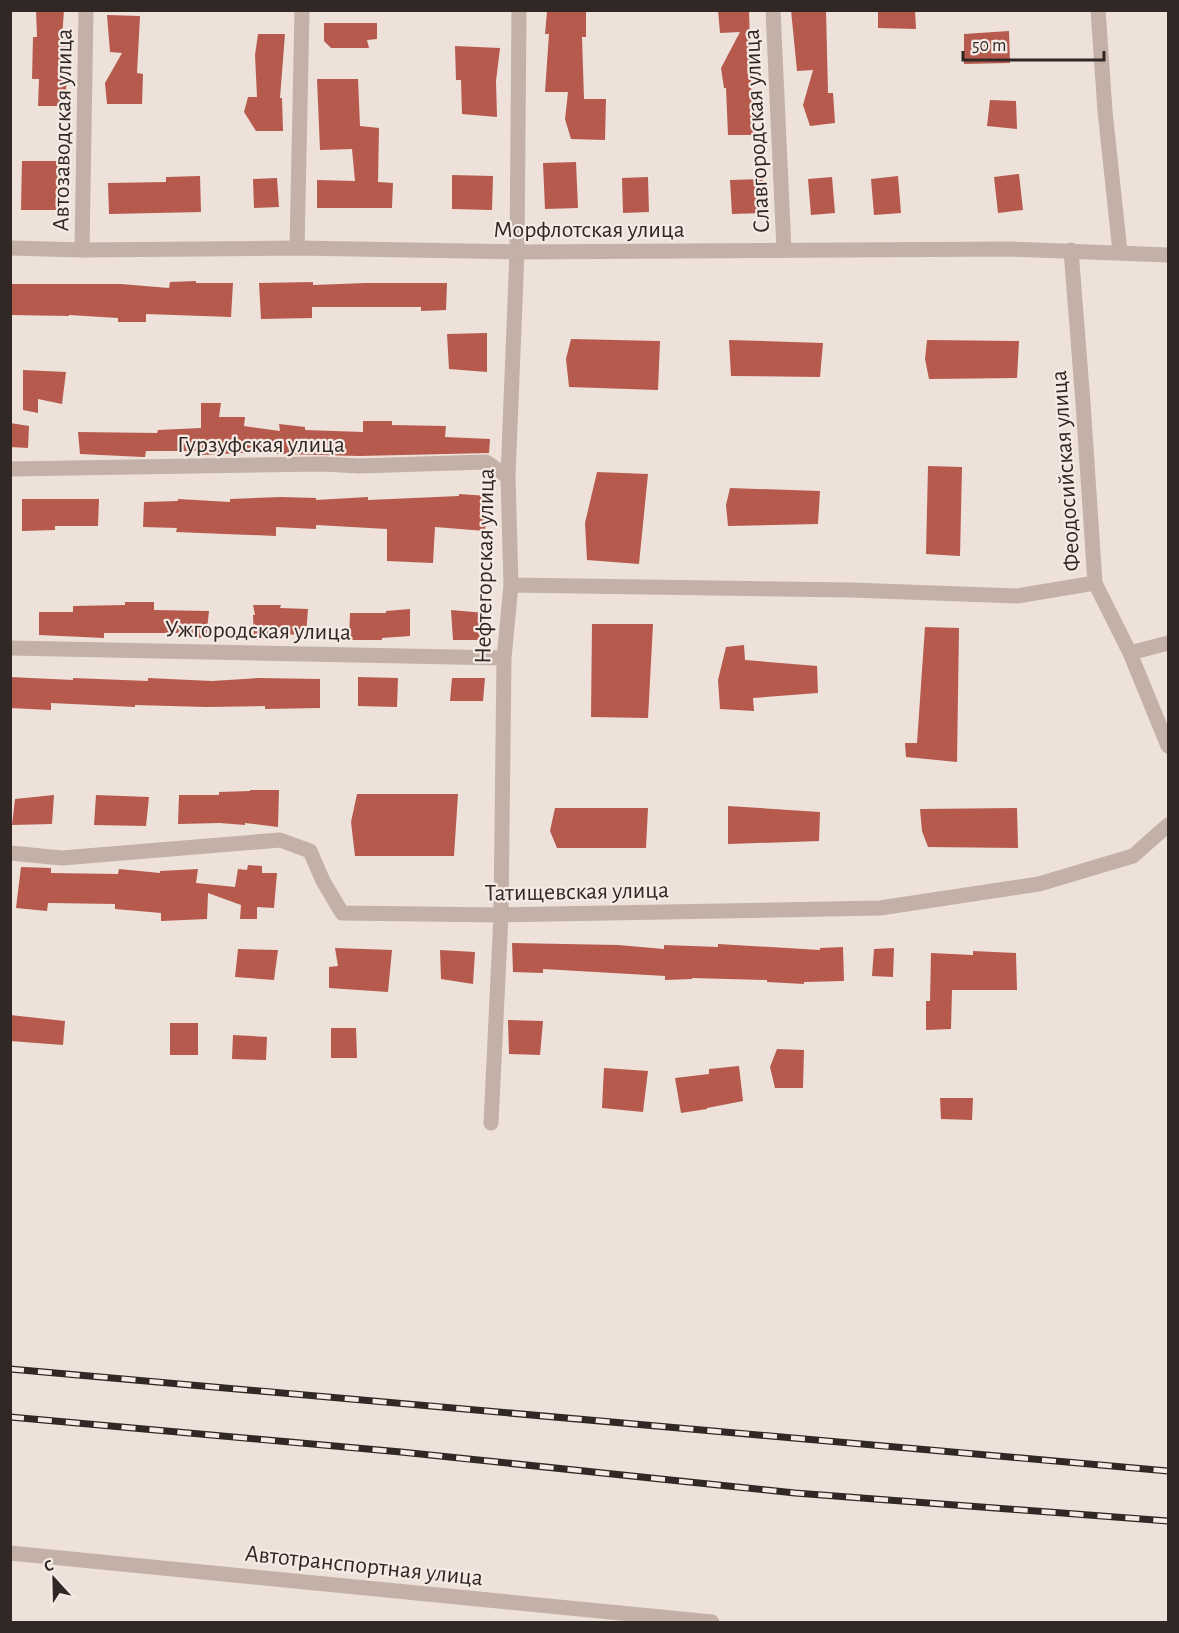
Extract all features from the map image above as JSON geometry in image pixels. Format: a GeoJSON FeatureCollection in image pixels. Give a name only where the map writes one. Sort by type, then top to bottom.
{"type":"FeatureCollection","features":[{"type":"Feature","properties":{"kind":"street","name":"Автозаводская улица"},"geometry":{"type":"LineString","coordinates":[[82,250],[86,10]]}},
{"type":"Feature","properties":{"kind":"street"},"geometry":{"type":"LineString","coordinates":[[297,248],[302,10]]}},
{"type":"Feature","properties":{"kind":"street","name":"Нефтегорская улица"},"geometry":{"type":"LineString","coordinates":[[491,1123],[501,915],[504,658],[511,585],[508,477],[517,252],[519,10]]}},
{"type":"Feature","properties":{"kind":"street","name":"Славгородская улица"},"geometry":{"type":"LineString","coordinates":[[773,10],[784,250]]}},
{"type":"Feature","properties":{"kind":"street"},"geometry":{"type":"LineString","coordinates":[[1098,10],[1105,111],[1120,252]]}},
{"type":"Feature","properties":{"kind":"street","name":"Морфлотская улица"},"geometry":{"type":"LineString","coordinates":[[10,248],[82,250],[297,248],[517,252],[1010,249],[1168,255]]}},
{"type":"Feature","properties":{"kind":"street","name":"Феодосийская улица"},"geometry":{"type":"LineString","coordinates":[[1071,250],[1095,583],[1130,653],[1168,746]]}},
{"type":"Feature","properties":{"kind":"street","name":"Гурзуфская улица"},"geometry":{"type":"LineString","coordinates":[[10,469],[323,464],[359,466],[486,462],[508,477]]}},
{"type":"Feature","properties":{"kind":"street"},"geometry":{"type":"LineString","coordinates":[[511,585],[850,590],[1017,596],[1095,583]]}},
{"type":"Feature","properties":{"kind":"street"},"geometry":{"type":"LineString","coordinates":[[1130,653],[1168,643]]}},
{"type":"Feature","properties":{"kind":"street","name":"Ужгородская улица"},"geometry":{"type":"LineString","coordinates":[[10,648],[504,658]]}},
{"type":"Feature","properties":{"kind":"street","name":"Татищевская улица"},"geometry":{"type":"LineString","coordinates":[[10,853],[62,858],[280,840],[310,851],[323,881],[342,913],[501,915],[880,908],[1039,884],[1133,856],[1168,825]]}},
{"type":"Feature","properties":{"kind":"street","name":"Автотранспортная улица"},"geometry":{"type":"LineString","coordinates":[[10,1553],[712,1623]]}},
{"type":"Feature","properties":{"kind":"building"},"geometry":{"type":"Polygon","coordinates":[[[36,10],[64,10],[62,38],[67,38],[67,81],[64,106],[38,106],[39,79],[32,79],[33,37],[37,37],[36,10]]]}},
{"type":"Feature","properties":{"kind":"building"},"geometry":{"type":"Polygon","coordinates":[[[718,10],[749,10],[754,135],[728,135],[726,88],[724,88],[721,68],[740,32],[720,33],[718,10]]]}},
{"type":"Feature","properties":{"kind":"building"},"geometry":{"type":"Polygon","coordinates":[[[791,10],[826,10],[828,93],[833,93],[835,123],[810,126],[803,105],[813,70],[797,71],[791,10]]]}},
{"type":"Feature","properties":{"kind":"building"},"geometry":{"type":"Polygon","coordinates":[[[878,10],[915,10],[916,29],[878,28],[878,10]]]}},
{"type":"Feature","properties":{"kind":"building"},"geometry":{"type":"Polygon","coordinates":[[[547,12],[586,12],[586,37],[582,37],[584,99],[606,99],[605,140],[571,139],[565,119],[568,92],[545,92],[549,34],[545,34],[547,12]]]}},
{"type":"Feature","properties":{"kind":"building"},"geometry":{"type":"Polygon","coordinates":[[[107,15],[140,16],[137,73],[143,74],[142,104],[107,104],[105,83],[122,53],[110,52],[107,15]]]}},
{"type":"Feature","properties":{"kind":"building"},"geometry":{"type":"Polygon","coordinates":[[[324,23],[377,23],[377,39],[367,40],[369,48],[331,48],[324,41],[324,23]]]}},
{"type":"Feature","properties":{"kind":"building"},"geometry":{"type":"Polygon","coordinates":[[[1009,31],[1010,63],[964,64],[964,34],[1009,31]]]}},
{"type":"Feature","properties":{"kind":"building"},"geometry":{"type":"Polygon","coordinates":[[[258,34],[285,34],[280,98],[282,98],[283,131],[256,131],[244,112],[248,97],[257,97],[255,55],[258,34]]]}},
{"type":"Feature","properties":{"kind":"building"},"geometry":{"type":"Polygon","coordinates":[[[455,46],[500,48],[496,81],[497,117],[462,114],[461,80],[456,80],[455,46]]]}},
{"type":"Feature","properties":{"kind":"building"},"geometry":{"type":"Polygon","coordinates":[[[317,79],[358,79],[360,126],[379,128],[378,182],[393,183],[392,208],[317,208],[317,180],[355,181],[352,149],[320,150],[317,79]]]}},
{"type":"Feature","properties":{"kind":"building"},"geometry":{"type":"Polygon","coordinates":[[[990,100],[1016,101],[1017,129],[987,126],[990,100]]]}},
{"type":"Feature","properties":{"kind":"building"},"geometry":{"type":"Polygon","coordinates":[[[22,161],[58,161],[57,210],[21,210],[22,161]]]}},
{"type":"Feature","properties":{"kind":"building"},"geometry":{"type":"Polygon","coordinates":[[[576,162],[578,208],[545,209],[543,163],[576,162]]]}},
{"type":"Feature","properties":{"kind":"building"},"geometry":{"type":"Polygon","coordinates":[[[1019,174],[1023,210],[998,213],[994,177],[1019,174]]]}},
{"type":"Feature","properties":{"kind":"building"},"geometry":{"type":"Polygon","coordinates":[[[452,175],[493,176],[492,210],[452,209],[452,175]]]}},
{"type":"Feature","properties":{"kind":"building"},"geometry":{"type":"Polygon","coordinates":[[[200,176],[201,212],[109,214],[108,183],[166,182],[166,177],[200,176]]]}},
{"type":"Feature","properties":{"kind":"building"},"geometry":{"type":"Polygon","coordinates":[[[898,176],[901,213],[874,215],[871,179],[898,176]]]}},
{"type":"Feature","properties":{"kind":"building"},"geometry":{"type":"Polygon","coordinates":[[[648,177],[649,212],[623,213],[622,178],[648,177]]]}},
{"type":"Feature","properties":{"kind":"building"},"geometry":{"type":"Polygon","coordinates":[[[832,177],[835,213],[811,215],[808,179],[832,177]]]}},
{"type":"Feature","properties":{"kind":"building"},"geometry":{"type":"Polygon","coordinates":[[[277,178],[279,207],[254,208],[253,179],[277,178]]]}},
{"type":"Feature","properties":{"kind":"building"},"geometry":{"type":"Polygon","coordinates":[[[763,179],[764,213],[732,214],[730,180],[763,179]]]}},
{"type":"Feature","properties":{"kind":"building"},"geometry":{"type":"Polygon","coordinates":[[[196,281],[196,283],[233,283],[231,317],[146,314],[146,322],[118,322],[118,318],[10,315],[10,284],[121,284],[169,288],[170,282],[196,281]]]}},
{"type":"Feature","properties":{"kind":"building"},"geometry":{"type":"Polygon","coordinates":[[[313,282],[313,285],[447,283],[446,310],[421,311],[421,307],[312,307],[312,318],[261,319],[259,283],[313,282]]]}},
{"type":"Feature","properties":{"kind":"building"},"geometry":{"type":"Polygon","coordinates":[[[487,333],[487,372],[449,369],[447,334],[487,333]]]}},
{"type":"Feature","properties":{"kind":"building"},"geometry":{"type":"Polygon","coordinates":[[[571,339],[660,341],[658,390],[569,387],[566,359],[571,339]]]}},
{"type":"Feature","properties":{"kind":"building"},"geometry":{"type":"Polygon","coordinates":[[[729,340],[823,343],[820,377],[731,376],[729,340]]]}},
{"type":"Feature","properties":{"kind":"building"},"geometry":{"type":"Polygon","coordinates":[[[927,340],[1019,341],[1017,378],[929,379],[925,359],[927,340]]]}},
{"type":"Feature","properties":{"kind":"building"},"geometry":{"type":"Polygon","coordinates":[[[23,370],[66,372],[62,404],[38,399],[38,413],[23,410],[23,370]]]}},
{"type":"Feature","properties":{"kind":"building"},"geometry":{"type":"Polygon","coordinates":[[[201,403],[221,403],[219,417],[245,417],[244,426],[280,431],[279,424],[305,427],[305,430],[363,432],[363,421],[392,421],[392,425],[446,426],[445,437],[490,439],[489,453],[359,456],[241,453],[202,455],[202,451],[146,451],[145,457],[80,454],[78,432],[157,433],[158,430],[201,428],[201,403]]]}},
{"type":"Feature","properties":{"kind":"building"},"geometry":{"type":"Polygon","coordinates":[[[10,423],[29,426],[28,448],[10,447],[10,423]]]}},
{"type":"Feature","properties":{"kind":"building"},"geometry":{"type":"Polygon","coordinates":[[[928,466],[962,467],[960,556],[926,554],[928,466]]]}},
{"type":"Feature","properties":{"kind":"building"},"geometry":{"type":"Polygon","coordinates":[[[597,472],[648,474],[639,564],[587,560],[585,523],[597,472]]]}},
{"type":"Feature","properties":{"kind":"building"},"geometry":{"type":"Polygon","coordinates":[[[730,488],[820,491],[818,524],[728,526],[726,505],[730,488]]]}},
{"type":"Feature","properties":{"kind":"building"},"geometry":{"type":"Polygon","coordinates":[[[459,494],[488,496],[485,531],[435,527],[433,563],[387,561],[387,529],[316,525],[316,529],[276,527],[276,536],[176,532],[177,528],[143,527],[144,502],[178,501],[178,499],[230,502],[230,499],[281,497],[316,498],[316,500],[368,497],[368,500],[459,496],[459,494]]]}},
{"type":"Feature","properties":{"kind":"building"},"geometry":{"type":"Polygon","coordinates":[[[22,499],[99,499],[98,526],[55,526],[55,530],[22,531],[22,499]]]}},
{"type":"Feature","properties":{"kind":"building"},"geometry":{"type":"Polygon","coordinates":[[[125,602],[154,602],[154,610],[209,611],[206,638],[178,637],[178,633],[104,633],[104,638],[39,635],[39,612],[73,612],[73,606],[125,605],[125,602]]]}},
{"type":"Feature","properties":{"kind":"building"},"geometry":{"type":"Polygon","coordinates":[[[253,605],[281,605],[280,608],[308,609],[306,635],[278,634],[278,638],[254,640],[253,605]]]}},
{"type":"Feature","properties":{"kind":"building"},"geometry":{"type":"Polygon","coordinates":[[[410,609],[410,636],[382,638],[382,640],[349,640],[350,613],[386,613],[386,611],[410,609]]]}},
{"type":"Feature","properties":{"kind":"building"},"geometry":{"type":"Polygon","coordinates":[[[451,610],[485,613],[485,640],[453,640],[451,610]]]}},
{"type":"Feature","properties":{"kind":"building"},"geometry":{"type":"Polygon","coordinates":[[[592,624],[653,624],[648,718],[591,717],[592,624]]]}},
{"type":"Feature","properties":{"kind":"building"},"geometry":{"type":"Polygon","coordinates":[[[925,627],[959,628],[957,762],[906,757],[905,743],[917,743],[925,627]]]}},
{"type":"Feature","properties":{"kind":"building"},"geometry":{"type":"Polygon","coordinates":[[[744,645],[745,660],[817,666],[818,693],[753,698],[754,711],[720,709],[718,680],[726,647],[744,645]]]}},
{"type":"Feature","properties":{"kind":"building"},"geometry":{"type":"Polygon","coordinates":[[[10,677],[148,681],[148,678],[212,681],[258,678],[320,679],[320,708],[265,709],[265,706],[135,705],[135,707],[51,703],[51,710],[10,708],[10,677]]]}},
{"type":"Feature","properties":{"kind":"building"},"geometry":{"type":"Polygon","coordinates":[[[358,677],[398,678],[397,707],[358,706],[358,677]]]}},
{"type":"Feature","properties":{"kind":"building"},"geometry":{"type":"Polygon","coordinates":[[[452,678],[485,678],[483,701],[450,701],[452,678]]]}},
{"type":"Feature","properties":{"kind":"building"},"geometry":{"type":"Polygon","coordinates":[[[279,790],[278,827],[245,823],[245,825],[178,824],[179,795],[219,795],[219,792],[279,790]]]}},
{"type":"Feature","properties":{"kind":"building"},"geometry":{"type":"Polygon","coordinates":[[[357,794],[458,794],[454,856],[355,856],[351,822],[357,794]]]}},
{"type":"Feature","properties":{"kind":"building"},"geometry":{"type":"Polygon","coordinates":[[[54,795],[52,824],[12,825],[15,799],[54,795]]]}},
{"type":"Feature","properties":{"kind":"building"},"geometry":{"type":"Polygon","coordinates":[[[96,795],[149,797],[146,826],[94,825],[96,795]]]}},
{"type":"Feature","properties":{"kind":"building"},"geometry":{"type":"Polygon","coordinates":[[[728,806],[820,812],[819,841],[728,844],[728,806]]]}},
{"type":"Feature","properties":{"kind":"building"},"geometry":{"type":"Polygon","coordinates":[[[555,808],[648,808],[646,848],[557,848],[550,831],[555,808]]]}},
{"type":"Feature","properties":{"kind":"building"},"geometry":{"type":"Polygon","coordinates":[[[1017,808],[1018,848],[928,847],[922,831],[920,809],[1017,808]]]}},
{"type":"Feature","properties":{"kind":"building"},"geometry":{"type":"Polygon","coordinates":[[[248,865],[262,866],[262,873],[277,873],[274,908],[257,907],[257,919],[240,919],[241,905],[208,893],[207,919],[161,921],[161,913],[115,909],[115,904],[48,903],[47,911],[16,908],[21,867],[51,868],[51,873],[118,874],[119,869],[160,873],[160,871],[198,869],[196,883],[235,887],[238,869],[247,870],[248,865]]]}},
{"type":"Feature","properties":{"kind":"building"},"geometry":{"type":"Polygon","coordinates":[[[512,943],[618,945],[664,949],[664,945],[718,947],[718,944],[820,950],[820,948],[843,947],[844,981],[804,982],[804,984],[767,982],[767,980],[692,978],[665,980],[665,976],[543,969],[543,973],[513,972],[512,943]]]}},
{"type":"Feature","properties":{"kind":"building"},"geometry":{"type":"Polygon","coordinates":[[[335,948],[392,950],[388,992],[329,988],[329,967],[338,966],[335,948]]]}},
{"type":"Feature","properties":{"kind":"building"},"geometry":{"type":"Polygon","coordinates":[[[894,948],[893,977],[872,976],[874,949],[894,948]]]}},
{"type":"Feature","properties":{"kind":"building"},"geometry":{"type":"Polygon","coordinates":[[[238,949],[278,950],[274,980],[235,977],[238,949]]]}},
{"type":"Feature","properties":{"kind":"building"},"geometry":{"type":"Polygon","coordinates":[[[440,950],[475,952],[473,984],[441,979],[440,950]]]}},
{"type":"Feature","properties":{"kind":"building"},"geometry":{"type":"Polygon","coordinates":[[[973,951],[1016,953],[1017,990],[952,990],[951,1029],[926,1030],[926,1001],[930,1001],[931,953],[973,955],[973,951]]]}},
{"type":"Feature","properties":{"kind":"building"},"geometry":{"type":"Polygon","coordinates":[[[10,1015],[65,1021],[63,1045],[10,1041],[10,1015]]]}},
{"type":"Feature","properties":{"kind":"building"},"geometry":{"type":"Polygon","coordinates":[[[508,1020],[543,1021],[540,1055],[509,1054],[508,1020]]]}},
{"type":"Feature","properties":{"kind":"building"},"geometry":{"type":"Polygon","coordinates":[[[170,1023],[198,1023],[198,1055],[170,1055],[170,1023]]]}},
{"type":"Feature","properties":{"kind":"building"},"geometry":{"type":"Polygon","coordinates":[[[331,1028],[356,1028],[357,1058],[331,1058],[331,1028]]]}},
{"type":"Feature","properties":{"kind":"building"},"geometry":{"type":"Polygon","coordinates":[[[233,1035],[267,1037],[266,1060],[232,1059],[233,1035]]]}},
{"type":"Feature","properties":{"kind":"building"},"geometry":{"type":"Polygon","coordinates":[[[777,1049],[804,1050],[803,1088],[775,1088],[770,1067],[777,1049]]]}},
{"type":"Feature","properties":{"kind":"building"},"geometry":{"type":"Polygon","coordinates":[[[739,1066],[743,1101],[681,1113],[675,1078],[709,1074],[709,1069],[739,1066]]]}},
{"type":"Feature","properties":{"kind":"building"},"geometry":{"type":"Polygon","coordinates":[[[604,1068],[648,1071],[643,1112],[602,1108],[604,1068]]]}},
{"type":"Feature","properties":{"kind":"building"},"geometry":{"type":"Polygon","coordinates":[[[940,1098],[973,1098],[972,1120],[941,1119],[940,1098]]]}},
{"type":"Feature","properties":{"kind":"railway"},"geometry":{"type":"LineString","coordinates":[[10,1369],[1168,1471]]}},
{"type":"Feature","properties":{"kind":"railway"},"geometry":{"type":"LineString","coordinates":[[10,1417],[401,1452],[795,1493],[1168,1521]]}}]}
